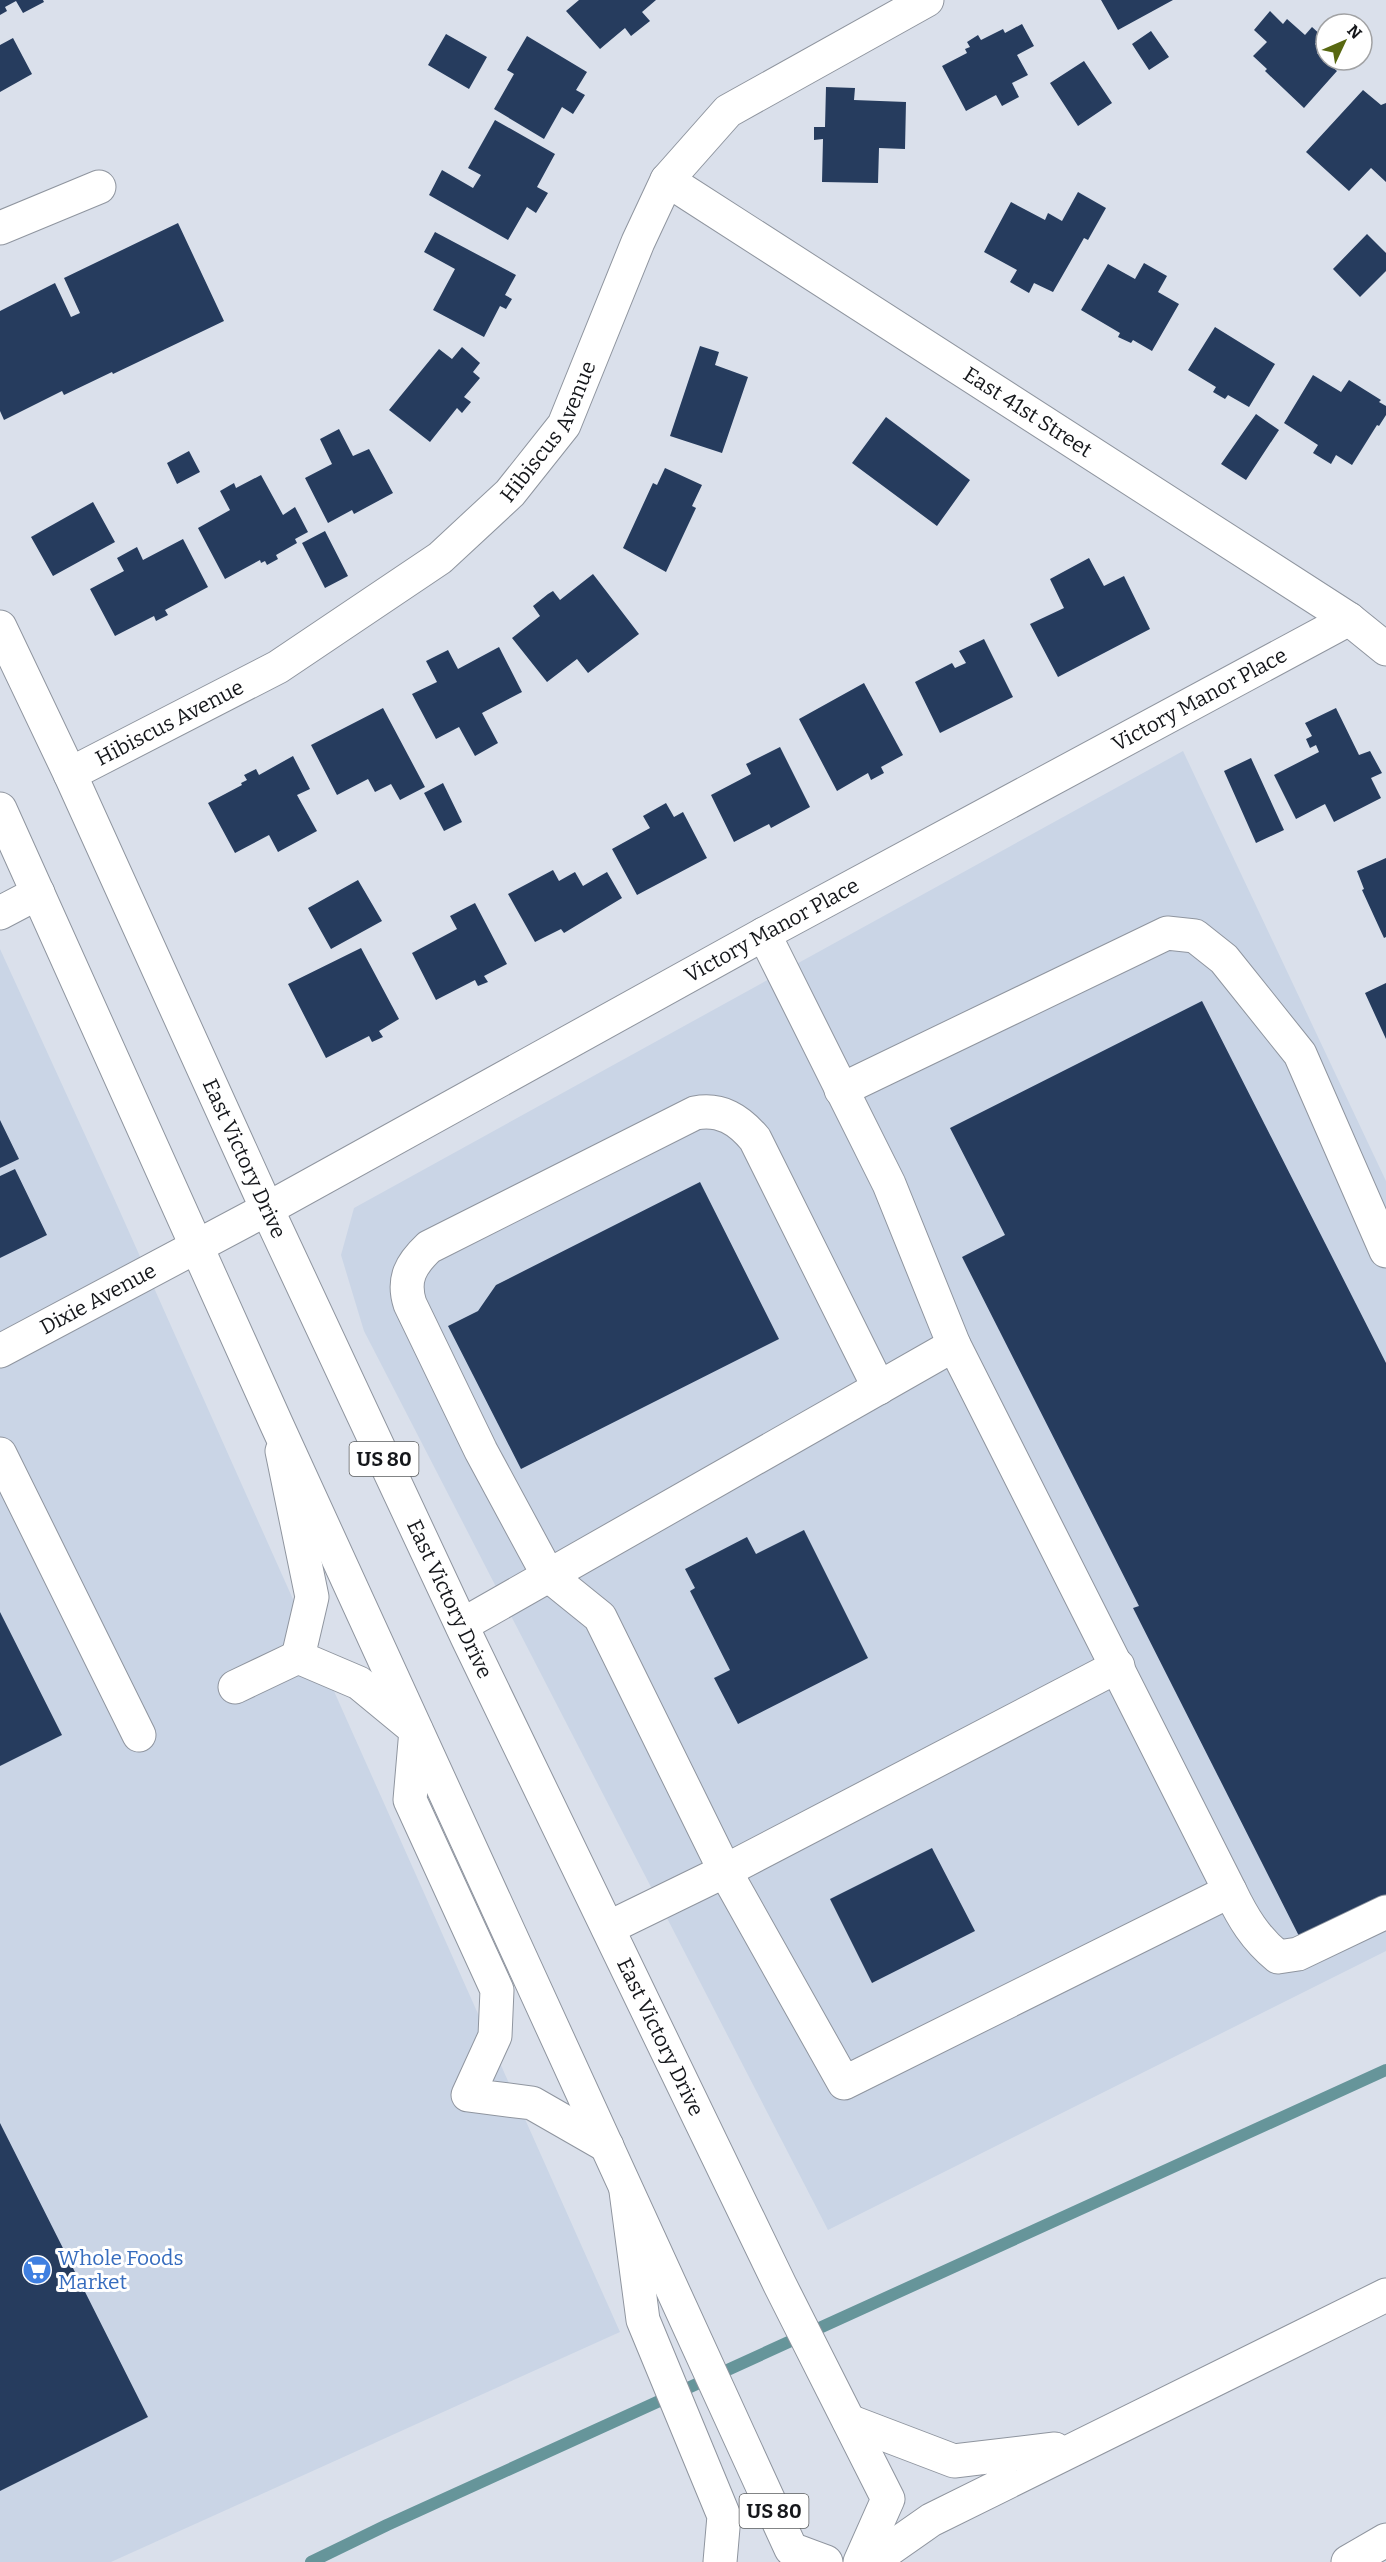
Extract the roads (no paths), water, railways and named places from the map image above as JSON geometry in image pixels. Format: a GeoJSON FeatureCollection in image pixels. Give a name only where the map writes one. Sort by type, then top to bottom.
{"type":"FeatureCollection","features":[{"type":"Feature","properties":{"kind":"main road","name":"Hibiscus Avenue"},"geometry":{"type":"LineString","coordinates":[[70,774],[278,667],[440,558],[510,493],[564,425],[638,242],[667,180],[728,111],[927,0]]}},
{"type":"Feature","properties":{"kind":"main road","name":"East 41st Street"},"geometry":{"type":"LineString","coordinates":[[667,180],[1349,619],[1386,649]]}},
{"type":"Feature","properties":{"kind":"main road"},"geometry":{"type":"LineString","coordinates":[[0,228],[99,188]]}},
{"type":"Feature","properties":{"kind":"main road","name":"Victory Manor Place"},"geometry":{"type":"LineString","coordinates":[[197,1247],[764,934],[1349,619]]}},
{"type":"Feature","properties":{"kind":"main road","name":"East Victory Drive"},"geometry":{"type":"LineString","coordinates":[[0,627],[70,774],[267,1209],[462,1625],[780,2285],[888,2499],[860,2562]]}},
{"type":"Feature","properties":{"kind":"main road","name":"US 80"},"geometry":{"type":"LineString","coordinates":[[0,809],[276,1423],[791,2549],[826,2562]]}},
{"type":"Feature","properties":{"kind":"main road"},"geometry":{"type":"LineString","coordinates":[[0,914],[38,893]]}},
{"type":"Feature","properties":{"kind":"main road"},"geometry":{"type":"LineString","coordinates":[[841,1090],[1167,933],[1195,936],[1224,959],[1300,1054],[1386,1251]]}},
{"type":"Feature","properties":{"kind":"main road"},"geometry":{"type":"LineString","coordinates":[[764,934],[889,1184],[954,1345],[1246,1923],[1263,1945],[1278,1957],[1298,1954],[1386,1912]]}},
{"type":"Feature","properties":{"kind":"main road"},"geometry":{"type":"LineString","coordinates":[[879,1388],[755,1139],[743,1125],[717,1112],[695,1113],[429,1247],[418,1258],[406,1279],[406,1292],[410,1304],[481,1451],[548,1575],[600,1617],[725,1871],[844,2083],[1230,1891]]}},
{"type":"Feature","properties":{"kind":"main road","name":"Dixie Avenue"},"geometry":{"type":"LineString","coordinates":[[0,1351],[197,1247]]}},
{"type":"Feature","properties":{"kind":"main road"},"geometry":{"type":"LineString","coordinates":[[462,1625],[954,1345]]}},
{"type":"Feature","properties":{"kind":"main road"},"geometry":{"type":"LineString","coordinates":[[276,1423],[312,1597],[298,1656]]}},
{"type":"Feature","properties":{"kind":"main road"},"geometry":{"type":"LineString","coordinates":[[0,1454],[139,1735]]}},
{"type":"Feature","properties":{"kind":"main road"},"geometry":{"type":"LineString","coordinates":[[235,1687],[298,1656]]}},
{"type":"Feature","properties":{"kind":"main road"},"geometry":{"type":"LineString","coordinates":[[298,1656],[359,1683],[416,1730],[410,1800],[497,1990],[495,2036],[456,2102],[532,2103],[607,2146]]}},
{"type":"Feature","properties":{"kind":"main road"},"geometry":{"type":"LineString","coordinates":[[608,1928],[725,1871],[1118,1666]]}},
{"type":"Feature","properties":{"kind":"main road"},"geometry":{"type":"LineString","coordinates":[[626,2191],[643,2320],[724,2516],[720,2562]]}},
{"type":"Feature","properties":{"kind":"main road"},"geometry":{"type":"LineString","coordinates":[[871,2562],[931,2520],[1386,2295]]}},
{"type":"Feature","properties":{"kind":"main road"},"geometry":{"type":"LineString","coordinates":[[844,2409],[954,2461],[1080,2446]]}},
{"type":"Feature","properties":{"kind":"main road"},"geometry":{"type":"LineString","coordinates":[[1348,2562],[1386,2540]]}},
{"type":"Feature","properties":{"kind":"waterway"},"geometry":{"type":"LineString","coordinates":[[311,2562],[387,2525],[1386,2070]]}},
{"type":"Feature","properties":{"kind":"place","name":"Whole Foods Market"},"geometry":{"type":"Point","coordinates":[37,2270]}}]}
